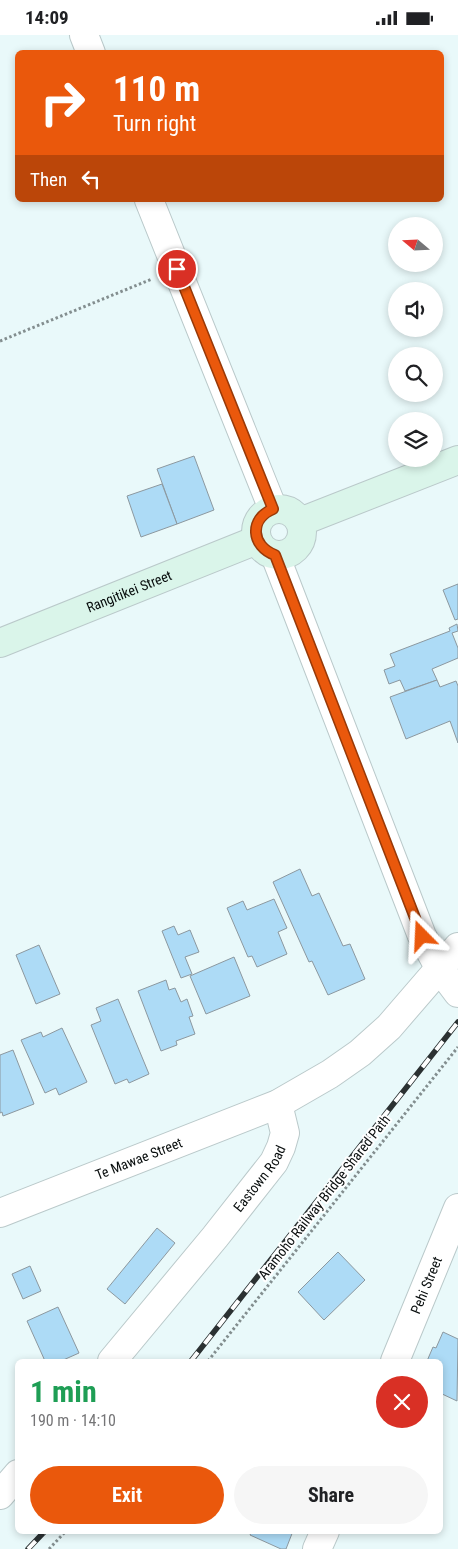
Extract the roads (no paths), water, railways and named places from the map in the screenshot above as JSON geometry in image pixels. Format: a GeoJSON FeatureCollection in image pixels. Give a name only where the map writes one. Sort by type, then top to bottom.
{"type":"FeatureCollection","features":[{"type":"Feature","properties":{"kind":"street"},"geometry":{"type":"LineString","coordinates":[[84,35],[90,50]]}},
{"type":"Feature","properties":{"kind":"street"},"geometry":{"type":"LineString","coordinates":[[151,202],[273,509]]}},
{"type":"Feature","properties":{"kind":"street"},"geometry":{"type":"LineString","coordinates":[[300,522],[458,460]]}},
{"type":"Feature","properties":{"kind":"street"},"geometry":{"type":"LineString","coordinates":[[266,547],[287,554],[298,544],[302,537],[300,522],[296,515],[289,510],[273,509],[266,512],[260,518],[256,532],[266,547],[422,936],[440,969],[458,993]]}},
{"type":"Feature","properties":{"kind":"street","name":"Rangitikei Street"},"geometry":{"type":"LineString","coordinates":[[0,643],[266,547]]}},
{"type":"Feature","properties":{"kind":"street"},"geometry":{"type":"LineString","coordinates":[[278,1104],[330,1074],[360,1053],[389,1027],[458,947]]}},
{"type":"Feature","properties":{"kind":"street","name":"Te Mawae Street"},"geometry":{"type":"LineString","coordinates":[[0,1213],[278,1104]]}},
{"type":"Feature","properties":{"kind":"street","name":"Eastown Road"},"geometry":{"type":"LineString","coordinates":[[114,1359],[222,1230],[274,1162],[285,1133],[278,1104]]}},
{"type":"Feature","properties":{"kind":"street","name":"Pehi Street"},"geometry":{"type":"LineString","coordinates":[[396,1359],[458,1207]]}},
{"type":"Feature","properties":{"kind":"street"},"geometry":{"type":"LineString","coordinates":[[0,1495],[15,1478]]}},
{"type":"Feature","properties":{"kind":"street"},"geometry":{"type":"LineString","coordinates":[[318,1549],[324,1534]]}},
{"type":"Feature","properties":{"kind":"railway"},"geometry":{"type":"LineString","coordinates":[[193,1359],[458,1022]]}},
{"type":"Feature","properties":{"kind":"railway"},"geometry":{"type":"LineString","coordinates":[[28,1549],[42,1534]]}}]}
